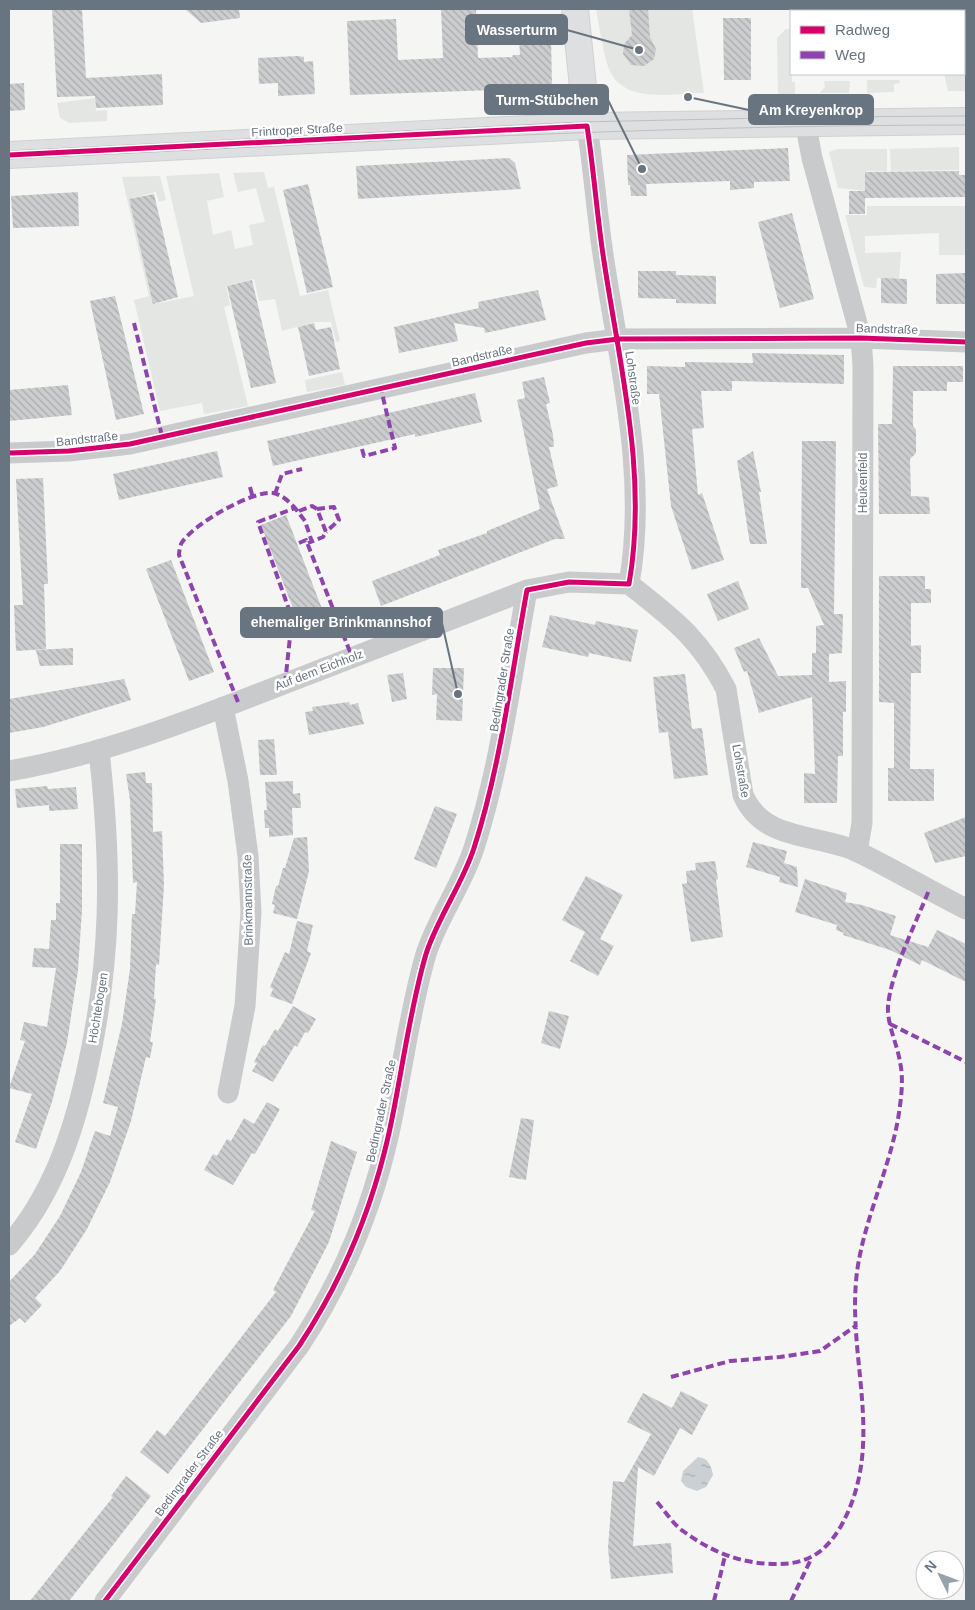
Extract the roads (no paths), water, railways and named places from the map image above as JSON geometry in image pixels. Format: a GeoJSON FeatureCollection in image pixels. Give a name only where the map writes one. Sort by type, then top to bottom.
{"type":"FeatureCollection","features":[{"type":"Feature","properties":{"kind":"main road"},"geometry":{"type":"LineString","coordinates":[[575,9],[589,136]]}},
{"type":"Feature","properties":{"kind":"main road","name":"Frintroper Straße"},"geometry":{"type":"LineString","coordinates":[[9,155],[589,136],[805,121],[966,121]]}},
{"type":"Feature","properties":{"kind":"street","name":"Heukenfeld"},"geometry":{"type":"LineString","coordinates":[[805,121],[812,158],[861,338],[863,366],[862,823],[857,852]]}},
{"type":"Feature","properties":{"kind":"street","name":"Lohstraße"},"geometry":{"type":"LineString","coordinates":[[589,136],[604,261],[618,339],[635,464],[635,520],[629,584],[685,629],[718,673],[726,689],[743,796],[754,814],[766,824],[786,832],[857,852],[966,909]]}},
{"type":"Feature","properties":{"kind":"street","name":"Bandstraße"},"geometry":{"type":"LineString","coordinates":[[9,453],[69,451],[130,444],[586,343],[618,339],[861,338],[966,342]]}},
{"type":"Feature","properties":{"kind":"street","name":"Auf dem Eichholz"},"geometry":{"type":"LineString","coordinates":[[9,770],[50,764],[99,752],[223,708],[527,590],[570,582],[629,584]]}},
{"type":"Feature","properties":{"kind":"street","name":"Bedingrader Straße"},"geometry":{"type":"LineString","coordinates":[[105,1601],[299,1346],[315,1322],[349,1258],[383,1155],[427,953],[473,851],[490,795],[527,590]]}},
{"type":"Feature","properties":{"kind":"street","name":"Brinkmannstraße"},"geometry":{"type":"LineString","coordinates":[[223,708],[238,781],[248,856],[251,912],[249,968],[245,1006],[228,1094]]}},
{"type":"Feature","properties":{"kind":"street","name":"Höchtebogen"},"geometry":{"type":"LineString","coordinates":[[9,1245],[39,1204],[66,1146],[82,1091],[101,1003],[106,958],[109,861],[99,752]]}},
{"type":"Feature","properties":{"kind":"water"},"geometry":{"type":"Polygon","coordinates":[[[698,1457],[708,1463],[713,1475],[706,1487],[697,1491],[686,1487],[681,1481],[683,1471],[698,1457]]]}},
{"type":"Feature","properties":{"kind":"tram line"},"geometry":{"type":"LineString","coordinates":[[9,151],[579,122],[966,116]]}},
{"type":"Feature","properties":{"kind":"tram line"},"geometry":{"type":"LineString","coordinates":[[9,159],[607,132],[727,128],[966,125]]}},
{"type":"Feature","properties":{"kind":"place","name":"Wasserturm"},"geometry":{"type":"Point","coordinates":[639,50]}},
{"type":"Feature","properties":{"kind":"place","name":"Am Kreyenkrop"},"geometry":{"type":"Point","coordinates":[688,97]}},
{"type":"Feature","properties":{"kind":"place","name":"Turm-Stübchen"},"geometry":{"type":"Point","coordinates":[642,169]}},
{"type":"Feature","properties":{"kind":"place","name":"ehemaliger Brinkmannshof"},"geometry":{"type":"Point","coordinates":[458,694]}}]}
